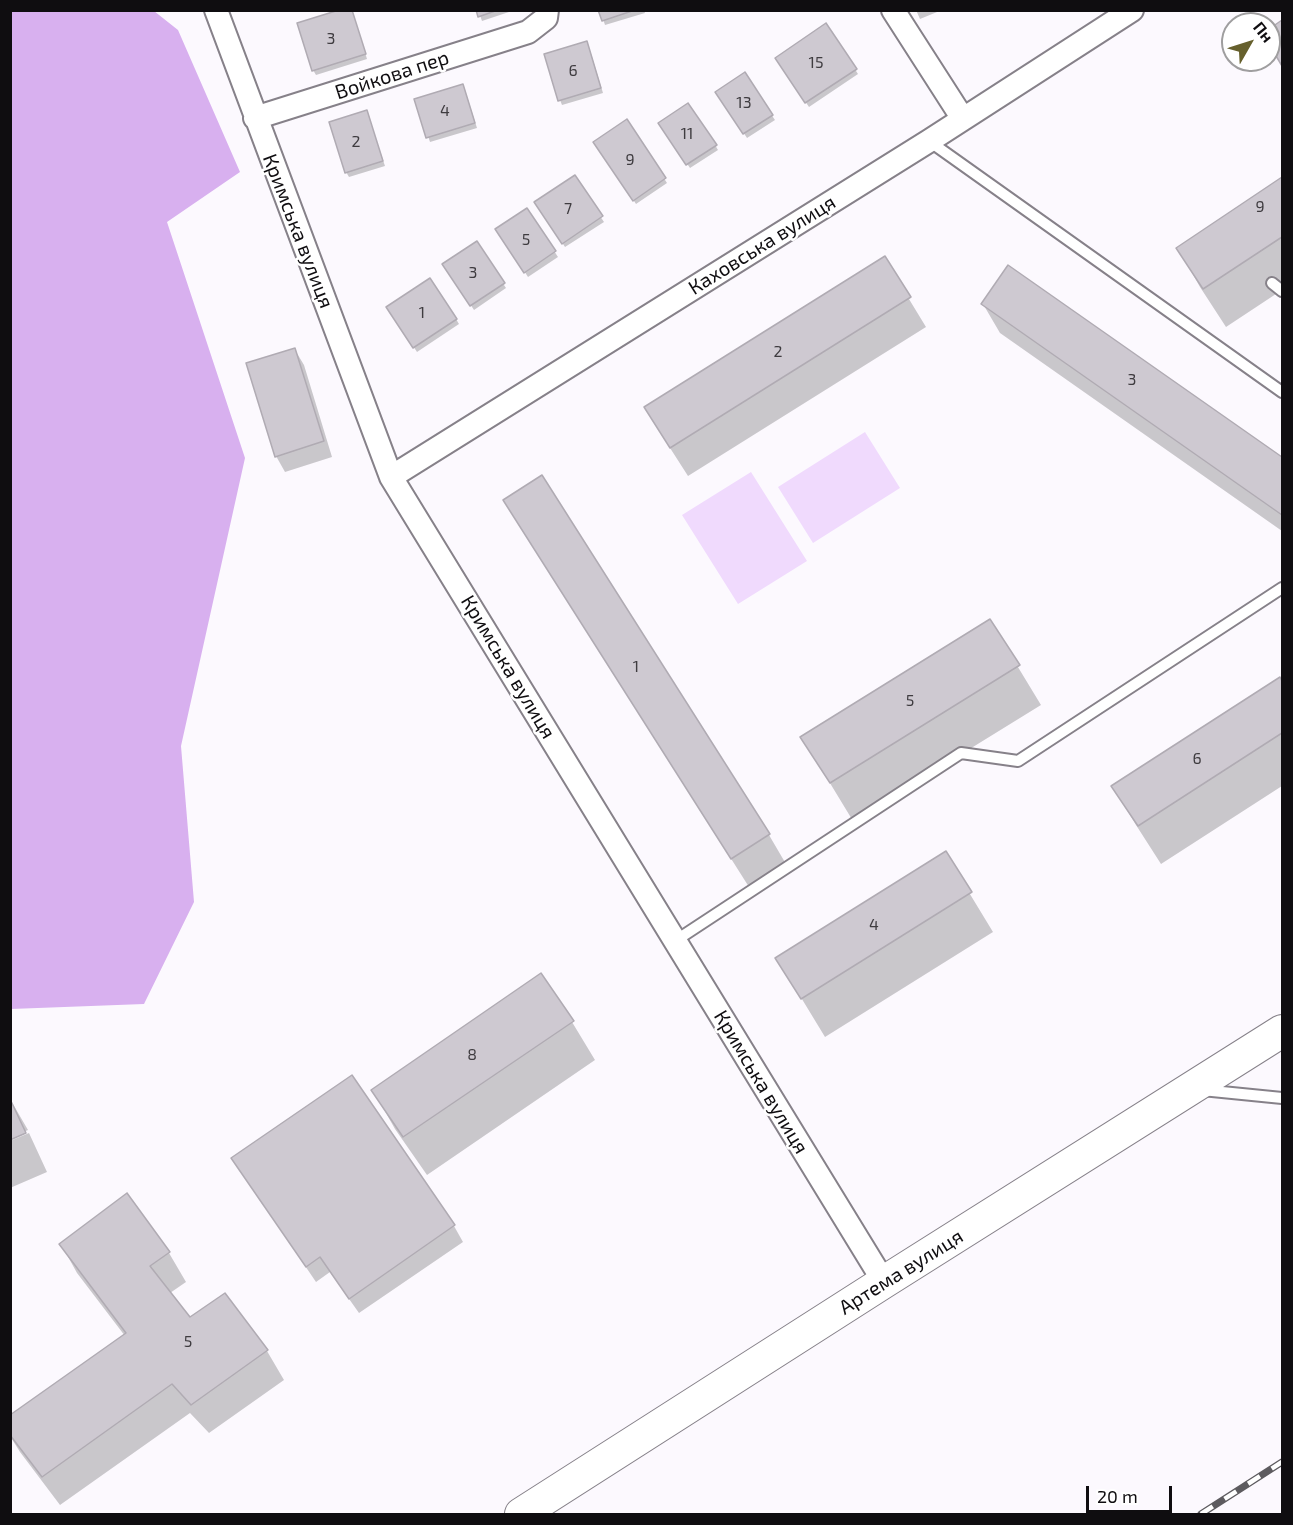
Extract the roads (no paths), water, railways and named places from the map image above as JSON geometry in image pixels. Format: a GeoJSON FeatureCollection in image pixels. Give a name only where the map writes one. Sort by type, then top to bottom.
{"type":"FeatureCollection","features":[{"type":"Feature","properties":{"kind":"main road","name":"Артема вулиця"},"geometry":{"type":"LineString","coordinates":[[521,1515],[1282,1031]]}},
{"type":"Feature","properties":{"kind":"street","name":"Кримська вулиця"},"geometry":{"type":"LineString","coordinates":[[216,10],[391,477],[884,1282]]}},
{"type":"Feature","properties":{"kind":"street","name":"Войкова пер"},"geometry":{"type":"LineString","coordinates":[[255,118],[528,32],[546,18],[547,10]]}},
{"type":"Feature","properties":{"kind":"street"},"geometry":{"type":"LineString","coordinates":[[893,10],[963,119]]}},
{"type":"Feature","properties":{"kind":"street","name":"Каховська вулиця"},"geometry":{"type":"LineString","coordinates":[[391,477],[929,141],[1132,10]]}},
{"type":"Feature","properties":{"kind":"lane"},"geometry":{"type":"LineString","coordinates":[[929,141],[1282,392]]}},
{"type":"Feature","properties":{"kind":"lane"},"geometry":{"type":"LineString","coordinates":[[1272,283],[1282,291]]}},
{"type":"Feature","properties":{"kind":"lane"},"geometry":{"type":"LineString","coordinates":[[675,941],[961,753],[1018,761],[1282,588]]}},
{"type":"Feature","properties":{"kind":"lane"},"geometry":{"type":"LineString","coordinates":[[1190,1089],[1282,1098]]}},
{"type":"Feature","properties":{"kind":"railway"},"geometry":{"type":"LineString","coordinates":[[1201,1514],[1282,1462]]}}]}
